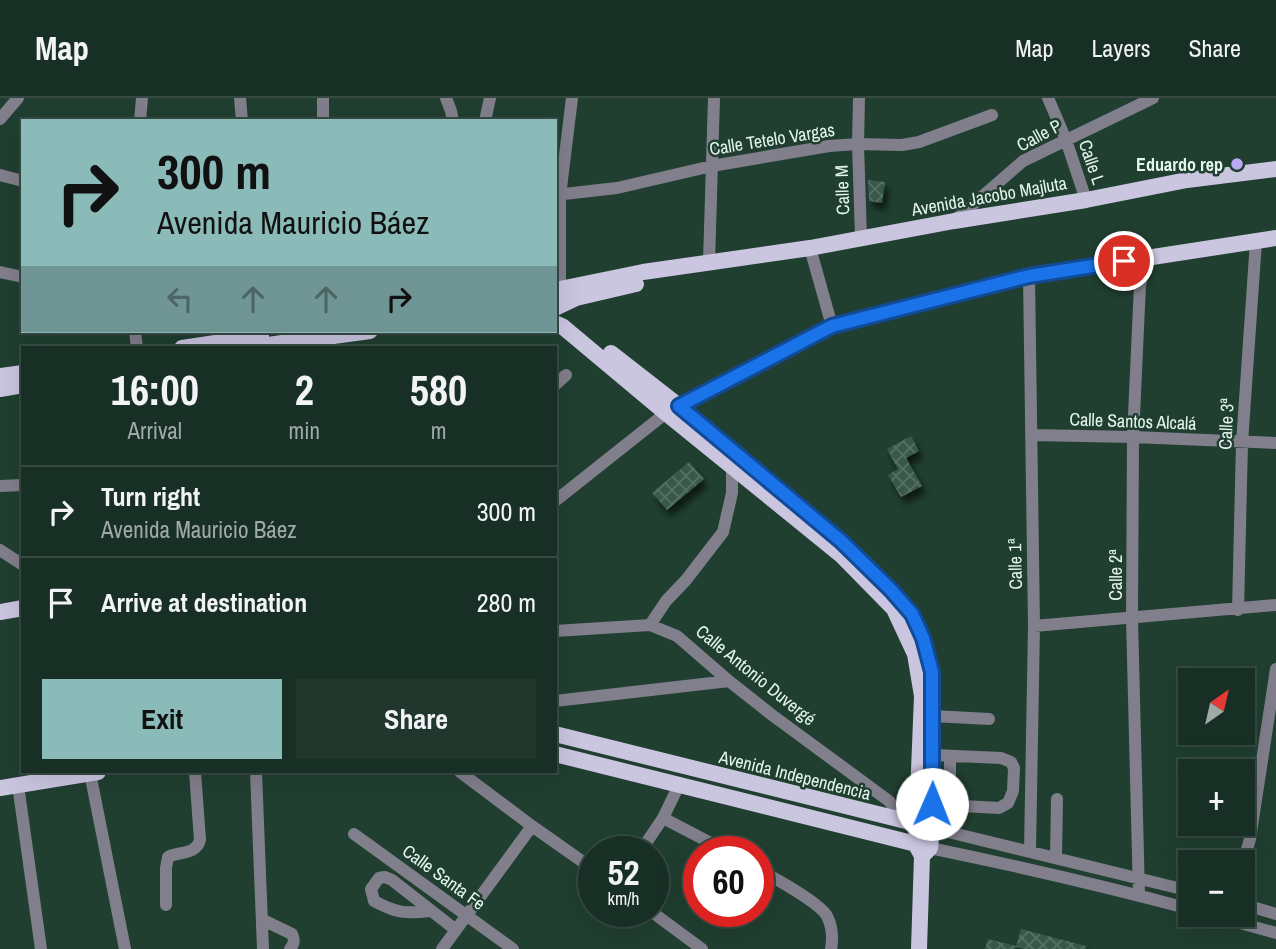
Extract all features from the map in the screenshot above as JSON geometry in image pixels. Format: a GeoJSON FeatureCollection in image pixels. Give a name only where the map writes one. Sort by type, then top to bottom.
{"type":"FeatureCollection","features":[{"type":"Feature","properties":{"kind":"main road","name":"Avenida Jacobo Majluta"},"geometry":{"type":"LineString","coordinates":[[557,290],[643,272],[810,248],[1186,180],[1276,169]]}},
{"type":"Feature","properties":{"kind":"main road"},"geometry":{"type":"LineString","coordinates":[[673,410],[832,326],[1029,276],[1276,238]]}},
{"type":"Feature","properties":{"kind":"main road","name":"Avenida Jacobo Majluta"},"geometry":{"type":"LineString","coordinates":[[557,308],[576,298],[649,281],[709,262]]}},
{"type":"Feature","properties":{"kind":"main road"},"geometry":{"type":"LineString","coordinates":[[557,311],[673,410],[732,467],[841,555],[894,609],[915,654],[922,696],[918,825],[923,850],[919,949]]}},
{"type":"Feature","properties":{"kind":"main road"},"geometry":{"type":"LineString","coordinates":[[557,324],[841,541],[912,614],[923,638],[932,672],[933,755],[918,825]]}},
{"type":"Feature","properties":{"kind":"main road"},"geometry":{"type":"LineString","coordinates":[[220,346],[285,333]]}},
{"type":"Feature","properties":{"kind":"main road"},"geometry":{"type":"LineString","coordinates":[[261,346],[355,333]]}},
{"type":"Feature","properties":{"kind":"main road"},"geometry":{"type":"LineString","coordinates":[[0,376],[21,373]]}},
{"type":"Feature","properties":{"kind":"main road"},"geometry":{"type":"LineString","coordinates":[[0,389],[21,385]]}},
{"type":"Feature","properties":{"kind":"main road"},"geometry":{"type":"LineString","coordinates":[[0,612],[21,608]]}},
{"type":"Feature","properties":{"kind":"main road","name":"Avenida Independencia"},"geometry":{"type":"LineString","coordinates":[[557,735],[918,825]]}},
{"type":"Feature","properties":{"kind":"main road"},"geometry":{"type":"LineString","coordinates":[[557,754],[923,850]]}},
{"type":"Feature","properties":{"kind":"main road"},"geometry":{"type":"LineString","coordinates":[[0,788],[86,773]]}},
{"type":"Feature","properties":{"kind":"street"},"geometry":{"type":"LineString","coordinates":[[0,119],[18,98]]}},
{"type":"Feature","properties":{"kind":"street"},"geometry":{"type":"LineString","coordinates":[[140,119],[142,98]]}},
{"type":"Feature","properties":{"kind":"street"},"geometry":{"type":"LineString","coordinates":[[240,98],[242,119]]}},
{"type":"Feature","properties":{"kind":"street"},"geometry":{"type":"LineString","coordinates":[[323,98],[323,119]]}},
{"type":"Feature","properties":{"kind":"street"},"geometry":{"type":"LineString","coordinates":[[446,98],[453,119]]}},
{"type":"Feature","properties":{"kind":"street"},"geometry":{"type":"LineString","coordinates":[[485,119],[490,98]]}},
{"type":"Feature","properties":{"kind":"street"},"geometry":{"type":"LineString","coordinates":[[557,290],[557,195],[572,98]]}},
{"type":"Feature","properties":{"kind":"street"},"geometry":{"type":"LineString","coordinates":[[709,262],[713,98]]}},
{"type":"Feature","properties":{"kind":"street","name":"Calle M"},"geometry":{"type":"LineString","coordinates":[[859,98],[861,238]]}},
{"type":"Feature","properties":{"kind":"street","name":"Calle L"},"geometry":{"type":"LineString","coordinates":[[1048,98],[1066,140],[1086,200]]}},
{"type":"Feature","properties":{"kind":"street","name":"Calle P"},"geometry":{"type":"LineString","coordinates":[[954,221],[1023,161],[1153,98]]}},
{"type":"Feature","properties":{"kind":"street","name":"Calle Tetelo Vargas"},"geometry":{"type":"LineString","coordinates":[[557,195],[617,188],[712,166],[829,146],[902,145],[919,142],[992,115]]}},
{"type":"Feature","properties":{"kind":"street"},"geometry":{"type":"LineString","coordinates":[[0,175],[21,180]]}},
{"type":"Feature","properties":{"kind":"street","name":"Calle 3ª"},"geometry":{"type":"LineString","coordinates":[[1238,610],[1242,443],[1256,241]]}},
{"type":"Feature","properties":{"kind":"street"},"geometry":{"type":"LineString","coordinates":[[810,248],[832,326]]}},
{"type":"Feature","properties":{"kind":"street","name":"Calle 2ª"},"geometry":{"type":"LineString","coordinates":[[1139,895],[1132,619],[1133,437],[1140,285],[1148,257]]}},
{"type":"Feature","properties":{"kind":"street"},"geometry":{"type":"LineString","coordinates":[[0,272],[21,277]]}},
{"type":"Feature","properties":{"kind":"street","name":"Calle 1ª"},"geometry":{"type":"LineString","coordinates":[[1029,276],[1034,626],[1030,851]]}},
{"type":"Feature","properties":{"kind":"street"},"geometry":{"type":"LineString","coordinates":[[557,383],[566,375]]}},
{"type":"Feature","properties":{"kind":"street"},"geometry":{"type":"LineString","coordinates":[[557,499],[673,410]]}},
{"type":"Feature","properties":{"kind":"street","name":"Calle Santos Alcalá"},"geometry":{"type":"LineString","coordinates":[[1031,435],[1276,443]]}},
{"type":"Feature","properties":{"kind":"street"},"geometry":{"type":"LineString","coordinates":[[650,625],[666,601],[723,532],[732,493],[732,467]]}},
{"type":"Feature","properties":{"kind":"street"},"geometry":{"type":"LineString","coordinates":[[0,486],[21,485]]}},
{"type":"Feature","properties":{"kind":"street"},"geometry":{"type":"LineString","coordinates":[[0,550],[21,564]]}},
{"type":"Feature","properties":{"kind":"street"},"geometry":{"type":"LineString","coordinates":[[1034,626],[1276,605]]}},
{"type":"Feature","properties":{"kind":"street","name":"Calle Antonio Duvergé"},"geometry":{"type":"LineString","coordinates":[[557,631],[650,625],[677,636],[729,681],[918,825]]}},
{"type":"Feature","properties":{"kind":"street"},"geometry":{"type":"LineString","coordinates":[[1247,850],[1271,737],[1276,669]]}},
{"type":"Feature","properties":{"kind":"street"},"geometry":{"type":"LineString","coordinates":[[557,701],[729,681]]}},
{"type":"Feature","properties":{"kind":"street"},"geometry":{"type":"LineString","coordinates":[[933,716],[989,719]]}},
{"type":"Feature","properties":{"kind":"street"},"geometry":{"type":"LineString","coordinates":[[933,755],[1001,758],[1011,762],[1014,768],[1013,791],[1008,803],[999,807],[962,806],[953,802],[950,795],[950,756]]}},
{"type":"Feature","properties":{"kind":"street"},"geometry":{"type":"LineString","coordinates":[[92,773],[125,949]]}},
{"type":"Feature","properties":{"kind":"street"},"geometry":{"type":"LineString","coordinates":[[166,905],[168,857],[193,851],[200,840],[195,773]]}},
{"type":"Feature","properties":{"kind":"street"},"geometry":{"type":"LineString","coordinates":[[256,773],[263,949]]}},
{"type":"Feature","properties":{"kind":"street"},"geometry":{"type":"LineString","coordinates":[[461,773],[578,858]]}},
{"type":"Feature","properties":{"kind":"street"},"geometry":{"type":"LineString","coordinates":[[18,785],[41,949]]}},
{"type":"Feature","properties":{"kind":"street"},"geometry":{"type":"LineString","coordinates":[[651,836],[679,785]]}},
{"type":"Feature","properties":{"kind":"street"},"geometry":{"type":"LineString","coordinates":[[1056,858],[1057,799]]}},
{"type":"Feature","properties":{"kind":"street"},"geometry":{"type":"LineString","coordinates":[[663,818],[697,836]]}},
{"type":"Feature","properties":{"kind":"street","name":"Avenida Independencia"},"geometry":{"type":"LineString","coordinates":[[918,825],[1178,888]]}},
{"type":"Feature","properties":{"kind":"street"},"geometry":{"type":"LineString","coordinates":[[443,949],[532,826]]}},
{"type":"Feature","properties":{"kind":"street","name":"Calle Santa Fe"},"geometry":{"type":"LineString","coordinates":[[354,834],[513,949]]}},
{"type":"Feature","properties":{"kind":"street"},"geometry":{"type":"LineString","coordinates":[[923,850],[1139,895],[1178,906]]}},
{"type":"Feature","properties":{"kind":"street"},"geometry":{"type":"LineString","coordinates":[[774,878],[826,913],[831,925],[831,949]]}},
{"type":"Feature","properties":{"kind":"street"},"geometry":{"type":"LineString","coordinates":[[1255,908],[1276,914]]}},
{"type":"Feature","properties":{"kind":"street"},"geometry":{"type":"LineString","coordinates":[[430,911],[456,930]]}},
{"type":"Feature","properties":{"kind":"street"},"geometry":{"type":"LineString","coordinates":[[263,920],[292,934],[295,940],[290,949]]}},
{"type":"Feature","properties":{"kind":"street"},"geometry":{"type":"LineString","coordinates":[[669,925],[702,949]]}},
{"type":"Feature","properties":{"kind":"street"},"geometry":{"type":"LineString","coordinates":[[1254,927],[1276,933]]}},
{"type":"Feature","properties":{"kind":"building"},"geometry":{"type":"Polygon","coordinates":[[[868,180],[885,182],[882,203],[869,201],[868,180]]]}},
{"type":"Feature","properties":{"kind":"building"},"geometry":{"type":"Polygon","coordinates":[[[911,436],[919,451],[906,458],[922,486],[901,497],[888,475],[898,469],[887,449],[911,436]]]}},
{"type":"Feature","properties":{"kind":"building"},"geometry":{"type":"Polygon","coordinates":[[[689,462],[704,479],[667,510],[652,493],[689,462]]]}},
{"type":"Feature","properties":{"kind":"building"},"geometry":{"type":"Polygon","coordinates":[[[1021,929],[1086,946],[1086,949],[1016,947],[1021,929]]]}},
{"type":"Feature","properties":{"kind":"building"},"geometry":{"type":"Polygon","coordinates":[[[988,939],[1016,946],[1015,949],[985,949],[988,939]]]}},
{"type":"Feature","properties":{"kind":"place","name":"Eduardo rep"},"geometry":{"type":"Point","coordinates":[1237,164]}},
{"type":"Feature","properties":{"kind":"route"},"geometry":{"type":"LineString","coordinates":[[932,804],[932,672],[923,638],[912,614],[841,541],[679,406],[832,326],[1029,276],[1124,261]]}}]}
